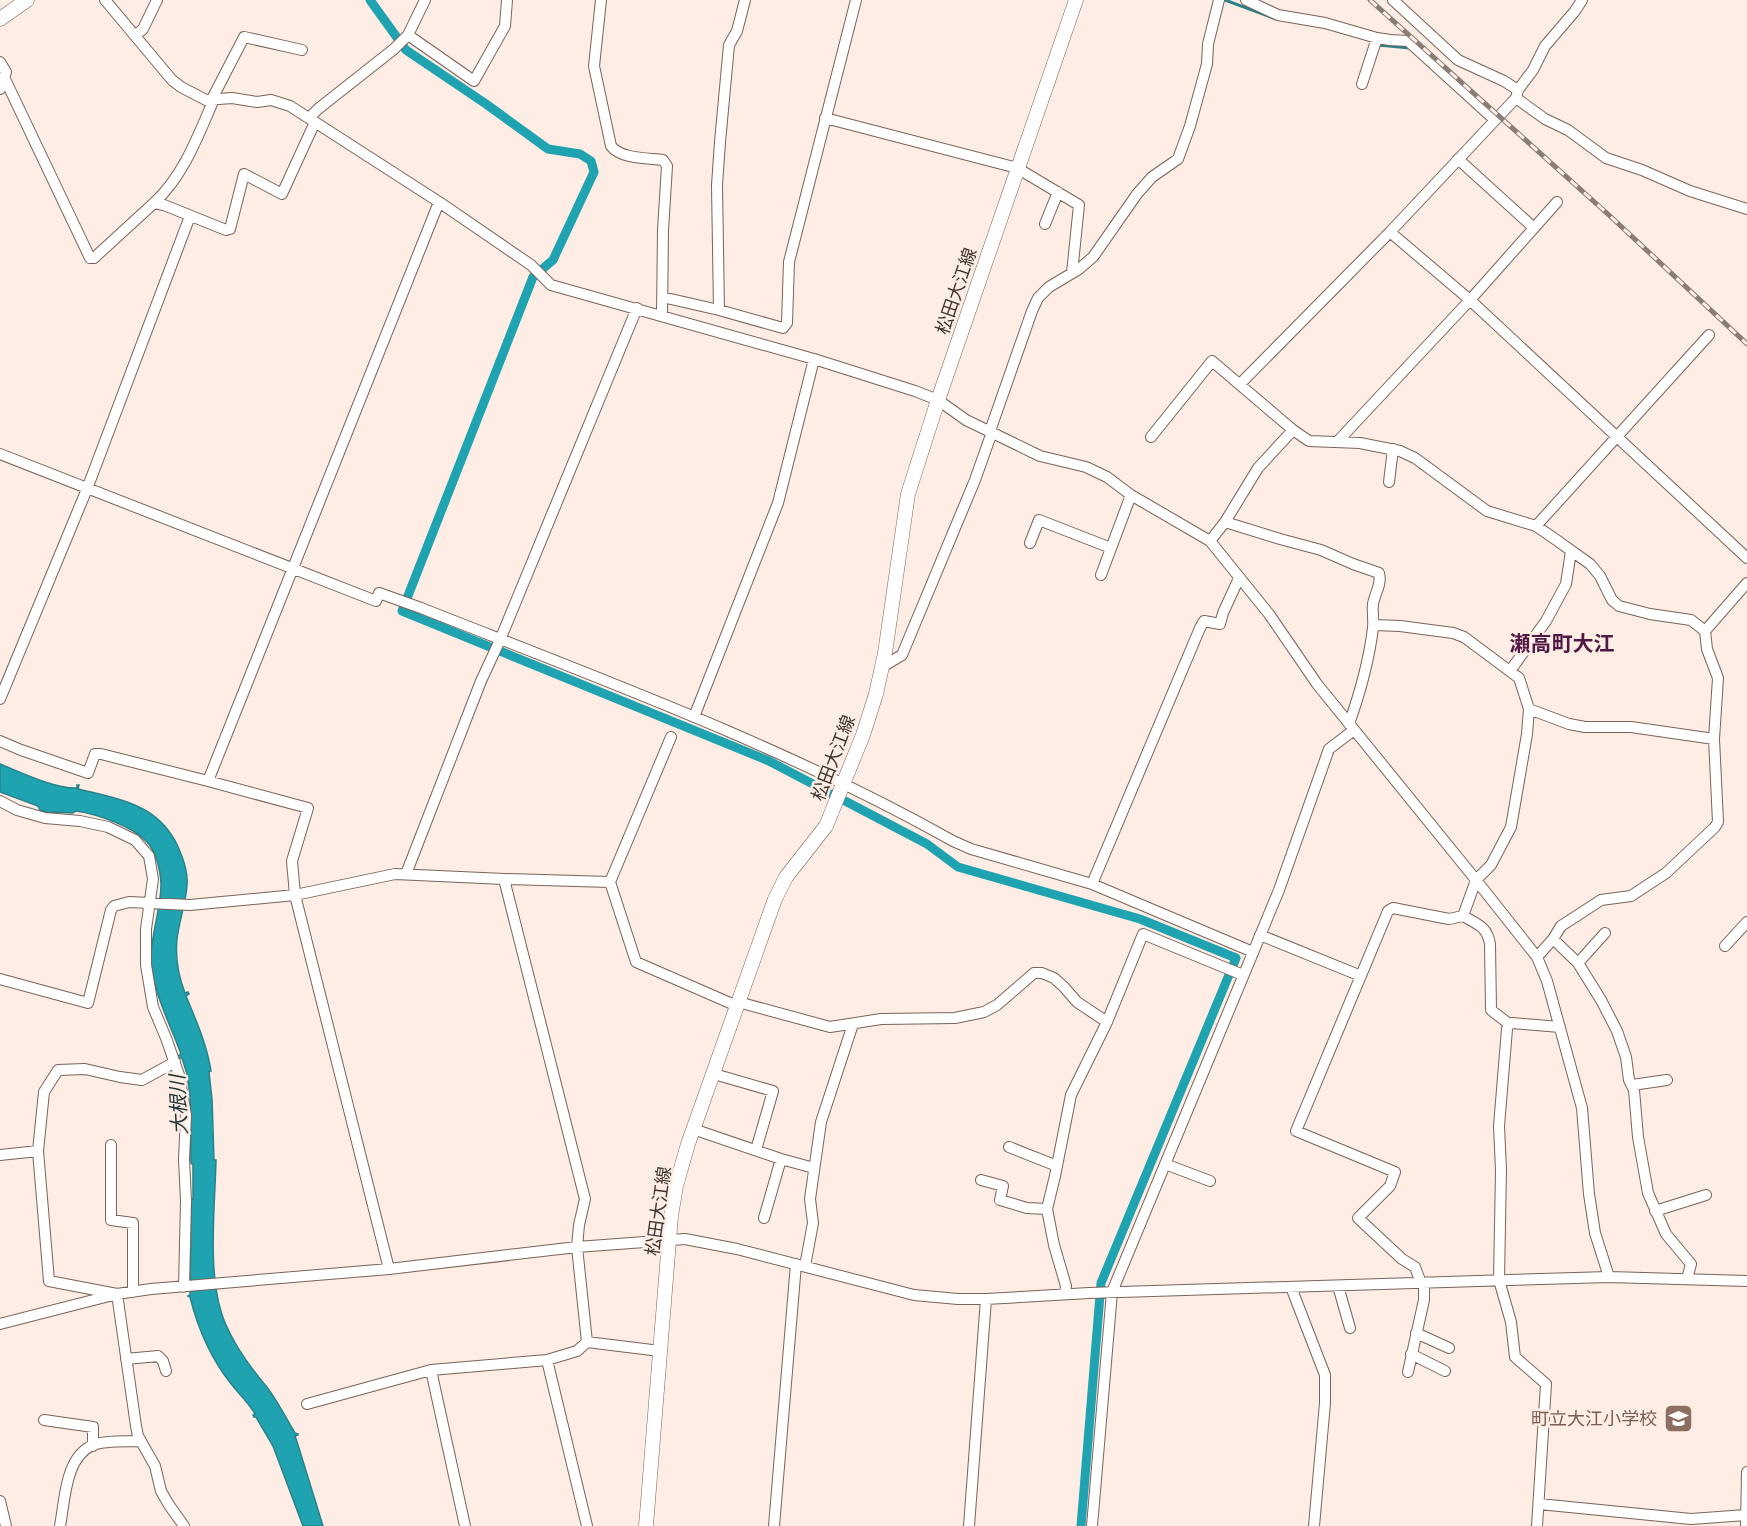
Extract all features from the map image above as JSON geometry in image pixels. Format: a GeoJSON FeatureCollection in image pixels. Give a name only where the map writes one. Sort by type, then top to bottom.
{"type":"FeatureCollection","features":[{"type":"Feature","properties":{"kind":"main road"},"geometry":{"type":"LineString","coordinates":[[0,19],[27,0]]}},
{"type":"Feature","properties":{"kind":"main road","name":"松田大江線"},"geometry":{"type":"LineString","coordinates":[[646,1526],[676,1186],[693,1129],[775,899],[786,877],[826,826],[863,735],[882,667],[908,494],[938,400],[1076,0]]}},
{"type":"Feature","properties":{"kind":"street"},"geometry":{"type":"LineString","coordinates":[[105,0],[172,80],[181,87],[206,100],[232,98],[257,102],[271,100],[290,106],[439,202],[531,265],[551,285],[814,359],[915,391],[938,400],[966,420],[1040,456],[1086,466],[1210,541],[1269,614],[1317,684],[1537,957],[1547,981],[1582,1108],[1589,1194],[1595,1233],[1609,1277]]}},
{"type":"Feature","properties":{"kind":"street"},"geometry":{"type":"LineString","coordinates":[[135,36],[143,29],[159,0]]}},
{"type":"Feature","properties":{"kind":"street"},"geometry":{"type":"LineString","coordinates":[[154,203],[226,230],[231,229],[244,174],[282,195],[318,109],[394,49],[408,35],[425,0]]}},
{"type":"Feature","properties":{"kind":"street"},"geometry":{"type":"LineString","coordinates":[[408,35],[474,81],[505,26],[507,0]]}},
{"type":"Feature","properties":{"kind":"street"},"geometry":{"type":"LineString","coordinates":[[601,0],[594,66],[611,146],[615,152],[663,160],[667,166],[663,230],[662,316]]}},
{"type":"Feature","properties":{"kind":"street"},"geometry":{"type":"LineString","coordinates":[[719,310],[717,185],[720,141],[729,45],[737,31],[745,0]]}},
{"type":"Feature","properties":{"kind":"street"},"geometry":{"type":"LineString","coordinates":[[662,297],[783,328],[787,323],[789,262],[856,0]]}},
{"type":"Feature","properties":{"kind":"street"},"geometry":{"type":"LineString","coordinates":[[882,667],[902,655],[975,480],[1038,298],[1049,287],[1079,269],[1093,256],[1137,194],[1152,177],[1178,159],[1190,126],[1207,64],[1208,44],[1219,0]]}},
{"type":"Feature","properties":{"kind":"street"},"geometry":{"type":"LineString","coordinates":[[1240,384],[1390,232],[1495,120],[1517,94],[1545,46],[1582,0]]}},
{"type":"Feature","properties":{"kind":"street"},"geometry":{"type":"LineString","coordinates":[[1252,1],[1278,15],[1325,23],[1377,38],[1408,41],[1495,120]]}},
{"type":"Feature","properties":{"kind":"street"},"geometry":{"type":"LineString","coordinates":[[1398,2],[1458,60],[1504,81],[1545,119],[1568,130],[1606,158],[1642,170],[1690,191],[1747,209]]}},
{"type":"Feature","properties":{"kind":"street"},"geometry":{"type":"LineString","coordinates":[[4,77],[90,258],[94,258],[166,192],[181,171],[244,37],[302,50]]}},
{"type":"Feature","properties":{"kind":"street"},"geometry":{"type":"LineString","coordinates":[[1362,84],[1377,38]]}},
{"type":"Feature","properties":{"kind":"street"},"geometry":{"type":"LineString","coordinates":[[0,62],[6,72],[0,89]]}},
{"type":"Feature","properties":{"kind":"street"},"geometry":{"type":"LineString","coordinates":[[825,118],[1017,168],[1079,205],[1072,273]]}},
{"type":"Feature","properties":{"kind":"street"},"geometry":{"type":"LineString","coordinates":[[1458,159],[1534,228]]}},
{"type":"Feature","properties":{"kind":"street"},"geometry":{"type":"LineString","coordinates":[[1045,224],[1058,192]]}},
{"type":"Feature","properties":{"kind":"street"},"geometry":{"type":"LineString","coordinates":[[208,781],[439,202]]}},
{"type":"Feature","properties":{"kind":"street"},"geometry":{"type":"LineString","coordinates":[[1337,442],[1470,300],[1557,202]]}},
{"type":"Feature","properties":{"kind":"street"},"geometry":{"type":"LineString","coordinates":[[0,699],[87,489],[190,216]]}},
{"type":"Feature","properties":{"kind":"street"},"geometry":{"type":"LineString","coordinates":[[1390,232],[1470,300],[1747,558]]}},
{"type":"Feature","properties":{"kind":"street"},"geometry":{"type":"LineString","coordinates":[[406,874],[481,681],[637,308]]}},
{"type":"Feature","properties":{"kind":"street"},"geometry":{"type":"LineString","coordinates":[[1536,525],[1709,335]]}},
{"type":"Feature","properties":{"kind":"street"},"geometry":{"type":"LineString","coordinates":[[694,717],[777,503],[814,359]]}},
{"type":"Feature","properties":{"kind":"street"},"geometry":{"type":"LineString","coordinates":[[1151,437],[1212,361],[1308,441],[1360,443],[1393,449],[1415,458],[1487,511],[1536,525],[1590,564],[1600,576],[1612,600],[1619,606],[1650,614],[1691,620],[1705,631],[1707,649],[1718,678],[1714,739],[1719,822],[1666,873],[1631,896],[1601,900],[1561,926],[1537,957]]}},
{"type":"Feature","properties":{"kind":"street"},"geometry":{"type":"LineString","coordinates":[[1210,541],[1225,522],[1258,468],[1293,430]]}},
{"type":"Feature","properties":{"kind":"street"},"geometry":{"type":"LineString","coordinates":[[1389,482],[1393,449]]}},
{"type":"Feature","properties":{"kind":"street"},"geometry":{"type":"LineString","coordinates":[[0,454],[376,602],[379,593],[421,608],[694,717],[843,786],[971,849],[1092,884],[1253,952]]}},
{"type":"Feature","properties":{"kind":"street"},"geometry":{"type":"LineString","coordinates":[[1101,574],[1131,495]]}},
{"type":"Feature","properties":{"kind":"street"},"geometry":{"type":"LineString","coordinates":[[1030,543],[1039,520],[1111,548]]}},
{"type":"Feature","properties":{"kind":"street"},"geometry":{"type":"LineString","coordinates":[[1092,1526],[1110,1292],[1297,844],[1329,749],[1352,727],[1374,625],[1373,606],[1380,580],[1379,573],[1321,550],[1225,522]]}},
{"type":"Feature","properties":{"kind":"street"},"geometry":{"type":"LineString","coordinates":[[1510,671],[1546,621],[1566,584],[1571,551]]}},
{"type":"Feature","properties":{"kind":"street"},"geometry":{"type":"LineString","coordinates":[[1092,884],[1200,628],[1204,621],[1220,624],[1239,578]]}},
{"type":"Feature","properties":{"kind":"street"},"geometry":{"type":"LineString","coordinates":[[1705,631],[1747,583]]}},
{"type":"Feature","properties":{"kind":"street"},"geometry":{"type":"LineString","coordinates":[[1374,625],[1401,626],[1453,633],[1464,637],[1519,678],[1528,708],[1527,735],[1511,827],[1491,865],[1476,880],[1463,916]]}},
{"type":"Feature","properties":{"kind":"street"},"geometry":{"type":"LineString","coordinates":[[1528,708],[1569,724],[1585,727],[1631,727],[1714,739]]}},
{"type":"Feature","properties":{"kind":"street"},"geometry":{"type":"LineString","coordinates":[[671,737],[610,882],[636,962],[737,1004],[830,1027],[881,1020],[956,1018],[984,1012],[997,1005],[1034,973],[1042,973],[1054,978],[1077,1002],[1107,1022]]}},
{"type":"Feature","properties":{"kind":"street"},"geometry":{"type":"LineString","coordinates":[[0,741],[88,773],[95,754],[101,754],[308,808],[291,861],[295,895],[389,1269]]}},
{"type":"Feature","properties":{"kind":"street"},"geometry":{"type":"LineString","coordinates":[[0,801],[17,810],[45,818],[80,821],[108,827],[135,840],[149,856],[153,879],[152,903],[147,929],[146,965],[153,1007],[179,1075],[186,1115],[184,1287]]}},
{"type":"Feature","properties":{"kind":"street"},"geometry":{"type":"LineString","coordinates":[[0,979],[88,1003],[111,910],[114,906],[129,902],[190,905],[295,895],[395,874],[610,882]]}},
{"type":"Feature","properties":{"kind":"street"},"geometry":{"type":"LineString","coordinates":[[504,879],[585,1199],[577,1247],[587,1342]]}},
{"type":"Feature","properties":{"kind":"street"},"geometry":{"type":"LineString","coordinates":[[1407,1372],[1424,1300],[1423,1283],[1415,1267],[1402,1259],[1358,1218],[1390,1186],[1395,1172],[1296,1131],[1388,911],[1393,908],[1449,919],[1463,916],[1484,928],[1490,944],[1491,1010],[1509,1024],[1560,1027]]}},
{"type":"Feature","properties":{"kind":"street"},"geometry":{"type":"LineString","coordinates":[[1725,946],[1747,922]]}},
{"type":"Feature","properties":{"kind":"street"},"geometry":{"type":"LineString","coordinates":[[1578,963],[1605,933]]}},
{"type":"Feature","properties":{"kind":"street"},"geometry":{"type":"LineString","coordinates":[[1065,1294],[1066,1286],[1054,1245],[1047,1209],[1071,1095],[1107,1022],[1143,934],[1243,975]]}},
{"type":"Feature","properties":{"kind":"street"},"geometry":{"type":"LineString","coordinates":[[1260,935],[1361,976]]}},
{"type":"Feature","properties":{"kind":"street"},"geometry":{"type":"LineString","coordinates":[[1553,939],[1578,963],[1617,1031],[1626,1057],[1629,1080],[1634,1090],[1645,1181],[1666,1234],[1691,1264],[1687,1279]]}},
{"type":"Feature","properties":{"kind":"street"},"geometry":{"type":"LineString","coordinates":[[774,1526],[800,1265],[813,1223],[810,1199],[813,1168],[821,1122],[853,1024]]}},
{"type":"Feature","properties":{"kind":"street"},"geometry":{"type":"LineString","coordinates":[[1509,1024],[1499,1126],[1502,1170],[1499,1280],[1511,1322],[1515,1357],[1546,1384],[1537,1526]]}},
{"type":"Feature","properties":{"kind":"street"},"geometry":{"type":"LineString","coordinates":[[117,1294],[49,1281],[38,1151],[44,1092],[58,1070],[85,1069],[142,1080],[175,1062]]}},
{"type":"Feature","properties":{"kind":"street"},"geometry":{"type":"LineString","coordinates":[[714,1074],[773,1091],[756,1150]]}},
{"type":"Feature","properties":{"kind":"street"},"geometry":{"type":"LineString","coordinates":[[1632,1086],[1667,1080]]}},
{"type":"Feature","properties":{"kind":"street"},"geometry":{"type":"LineString","coordinates":[[693,1129],[813,1168]]}},
{"type":"Feature","properties":{"kind":"street"},"geometry":{"type":"LineString","coordinates":[[111,1144],[111,1220],[133,1222],[133,1292]]}},
{"type":"Feature","properties":{"kind":"street"},"geometry":{"type":"LineString","coordinates":[[1009,1147],[1057,1166]]}},
{"type":"Feature","properties":{"kind":"street"},"geometry":{"type":"LineString","coordinates":[[0,1155],[38,1151]]}},
{"type":"Feature","properties":{"kind":"street"},"geometry":{"type":"LineString","coordinates":[[764,1218],[781,1159]]}},
{"type":"Feature","properties":{"kind":"street"},"geometry":{"type":"LineString","coordinates":[[1165,1164],[1210,1181]]}},
{"type":"Feature","properties":{"kind":"street"},"geometry":{"type":"LineString","coordinates":[[981,1180],[1003,1186],[999,1200],[1028,1208],[1047,1209]]}},
{"type":"Feature","properties":{"kind":"street"},"geometry":{"type":"LineString","coordinates":[[1655,1211],[1706,1195]]}},
{"type":"Feature","properties":{"kind":"street"},"geometry":{"type":"LineString","coordinates":[[0,1324],[90,1300],[133,1292],[389,1269],[577,1247],[685,1239],[800,1265],[914,1295],[958,1299],[1110,1292],[1609,1277],[1747,1281]]}},
{"type":"Feature","properties":{"kind":"street"},"geometry":{"type":"LineString","coordinates":[[1338,1286],[1350,1328]]}},
{"type":"Feature","properties":{"kind":"street"},"geometry":{"type":"LineString","coordinates":[[1291,1287],[1325,1375],[1325,1403],[1314,1526]]}},
{"type":"Feature","properties":{"kind":"street"},"geometry":{"type":"LineString","coordinates":[[117,1294],[136,1426],[141,1441],[155,1466],[161,1491],[184,1526]]}},
{"type":"Feature","properties":{"kind":"street"},"geometry":{"type":"LineString","coordinates":[[969,1526],[986,1299]]}},
{"type":"Feature","properties":{"kind":"street"},"geometry":{"type":"LineString","coordinates":[[1416,1333],[1449,1348]]}},
{"type":"Feature","properties":{"kind":"street"},"geometry":{"type":"LineString","coordinates":[[587,1342],[660,1351]]}},
{"type":"Feature","properties":{"kind":"street"},"geometry":{"type":"LineString","coordinates":[[307,1404],[431,1370],[547,1360],[578,1351],[587,1342]]}},
{"type":"Feature","properties":{"kind":"street"},"geometry":{"type":"LineString","coordinates":[[1411,1354],[1445,1371]]}},
{"type":"Feature","properties":{"kind":"street"},"geometry":{"type":"LineString","coordinates":[[126,1359],[158,1356],[163,1361],[166,1371]]}},
{"type":"Feature","properties":{"kind":"street"},"geometry":{"type":"LineString","coordinates":[[547,1360],[587,1526]]}},
{"type":"Feature","properties":{"kind":"street"},"geometry":{"type":"LineString","coordinates":[[431,1370],[465,1526]]}},
{"type":"Feature","properties":{"kind":"street"},"geometry":{"type":"LineString","coordinates":[[44,1420],[93,1427],[93,1446]]}},
{"type":"Feature","properties":{"kind":"street"},"geometry":{"type":"LineString","coordinates":[[60,1526],[69,1477],[77,1458],[93,1446],[141,1441]]}},
{"type":"Feature","properties":{"kind":"street"},"geometry":{"type":"LineString","coordinates":[[1539,1504],[1692,1522],[1746,1521],[1747,1472]]}},
{"type":"Feature","properties":{"kind":"street"},"geometry":{"type":"LineString","coordinates":[[0,1501],[6,1526]]}},
{"type":"Feature","properties":{"kind":"water","name":"大根川"},"geometry":{"type":"Polygon","coordinates":[[[0,764],[48,783],[68,788],[77,788],[79,785],[78,789],[126,801],[140,807],[164,825],[181,854],[187,881],[176,946],[177,960],[181,980],[185,993],[189,994],[186,996],[204,1042],[211,1071],[209,1072],[214,1160],[216,1160],[213,1244],[220,1307],[226,1325],[239,1349],[274,1397],[295,1433],[298,1434],[295,1436],[323,1526],[303,1526],[273,1446],[254,1417],[253,1410],[224,1375],[212,1354],[188,1296],[190,1295],[191,1201],[193,1199],[190,1096],[182,1058],[178,1058],[181,1054],[152,973],[151,952],[161,885],[155,856],[141,836],[114,822],[76,811],[50,813],[40,810],[38,806],[0,792],[0,764]]]}},
{"type":"Feature","properties":{"kind":"waterway"},"geometry":{"type":"LineString","coordinates":[[370,0],[406,50],[548,149],[580,154],[591,161],[594,172],[553,260],[533,277],[402,611],[769,761],[927,844],[958,867],[1140,919],[1236,958],[1101,1283],[1081,1526]]}},
{"type":"Feature","properties":{"kind":"waterway"},"geometry":{"type":"LineString","coordinates":[[1225,0],[1276,19]]}},
{"type":"Feature","properties":{"kind":"waterway"},"geometry":{"type":"LineString","coordinates":[[1378,45],[1410,48]]}},
{"type":"Feature","properties":{"kind":"railway"},"geometry":{"type":"LineString","coordinates":[[1370,0],[1610,216],[1747,344]]}},
{"type":"Feature","properties":{"kind":"place","name":"町立大江小学校"},"geometry":{"type":"Point","coordinates":[1678,1418]}},
{"type":"Feature","properties":{"kind":"district","name":"瀬高町大江"},"geometry":{"type":"Point","coordinates":[1562,643]}}]}
